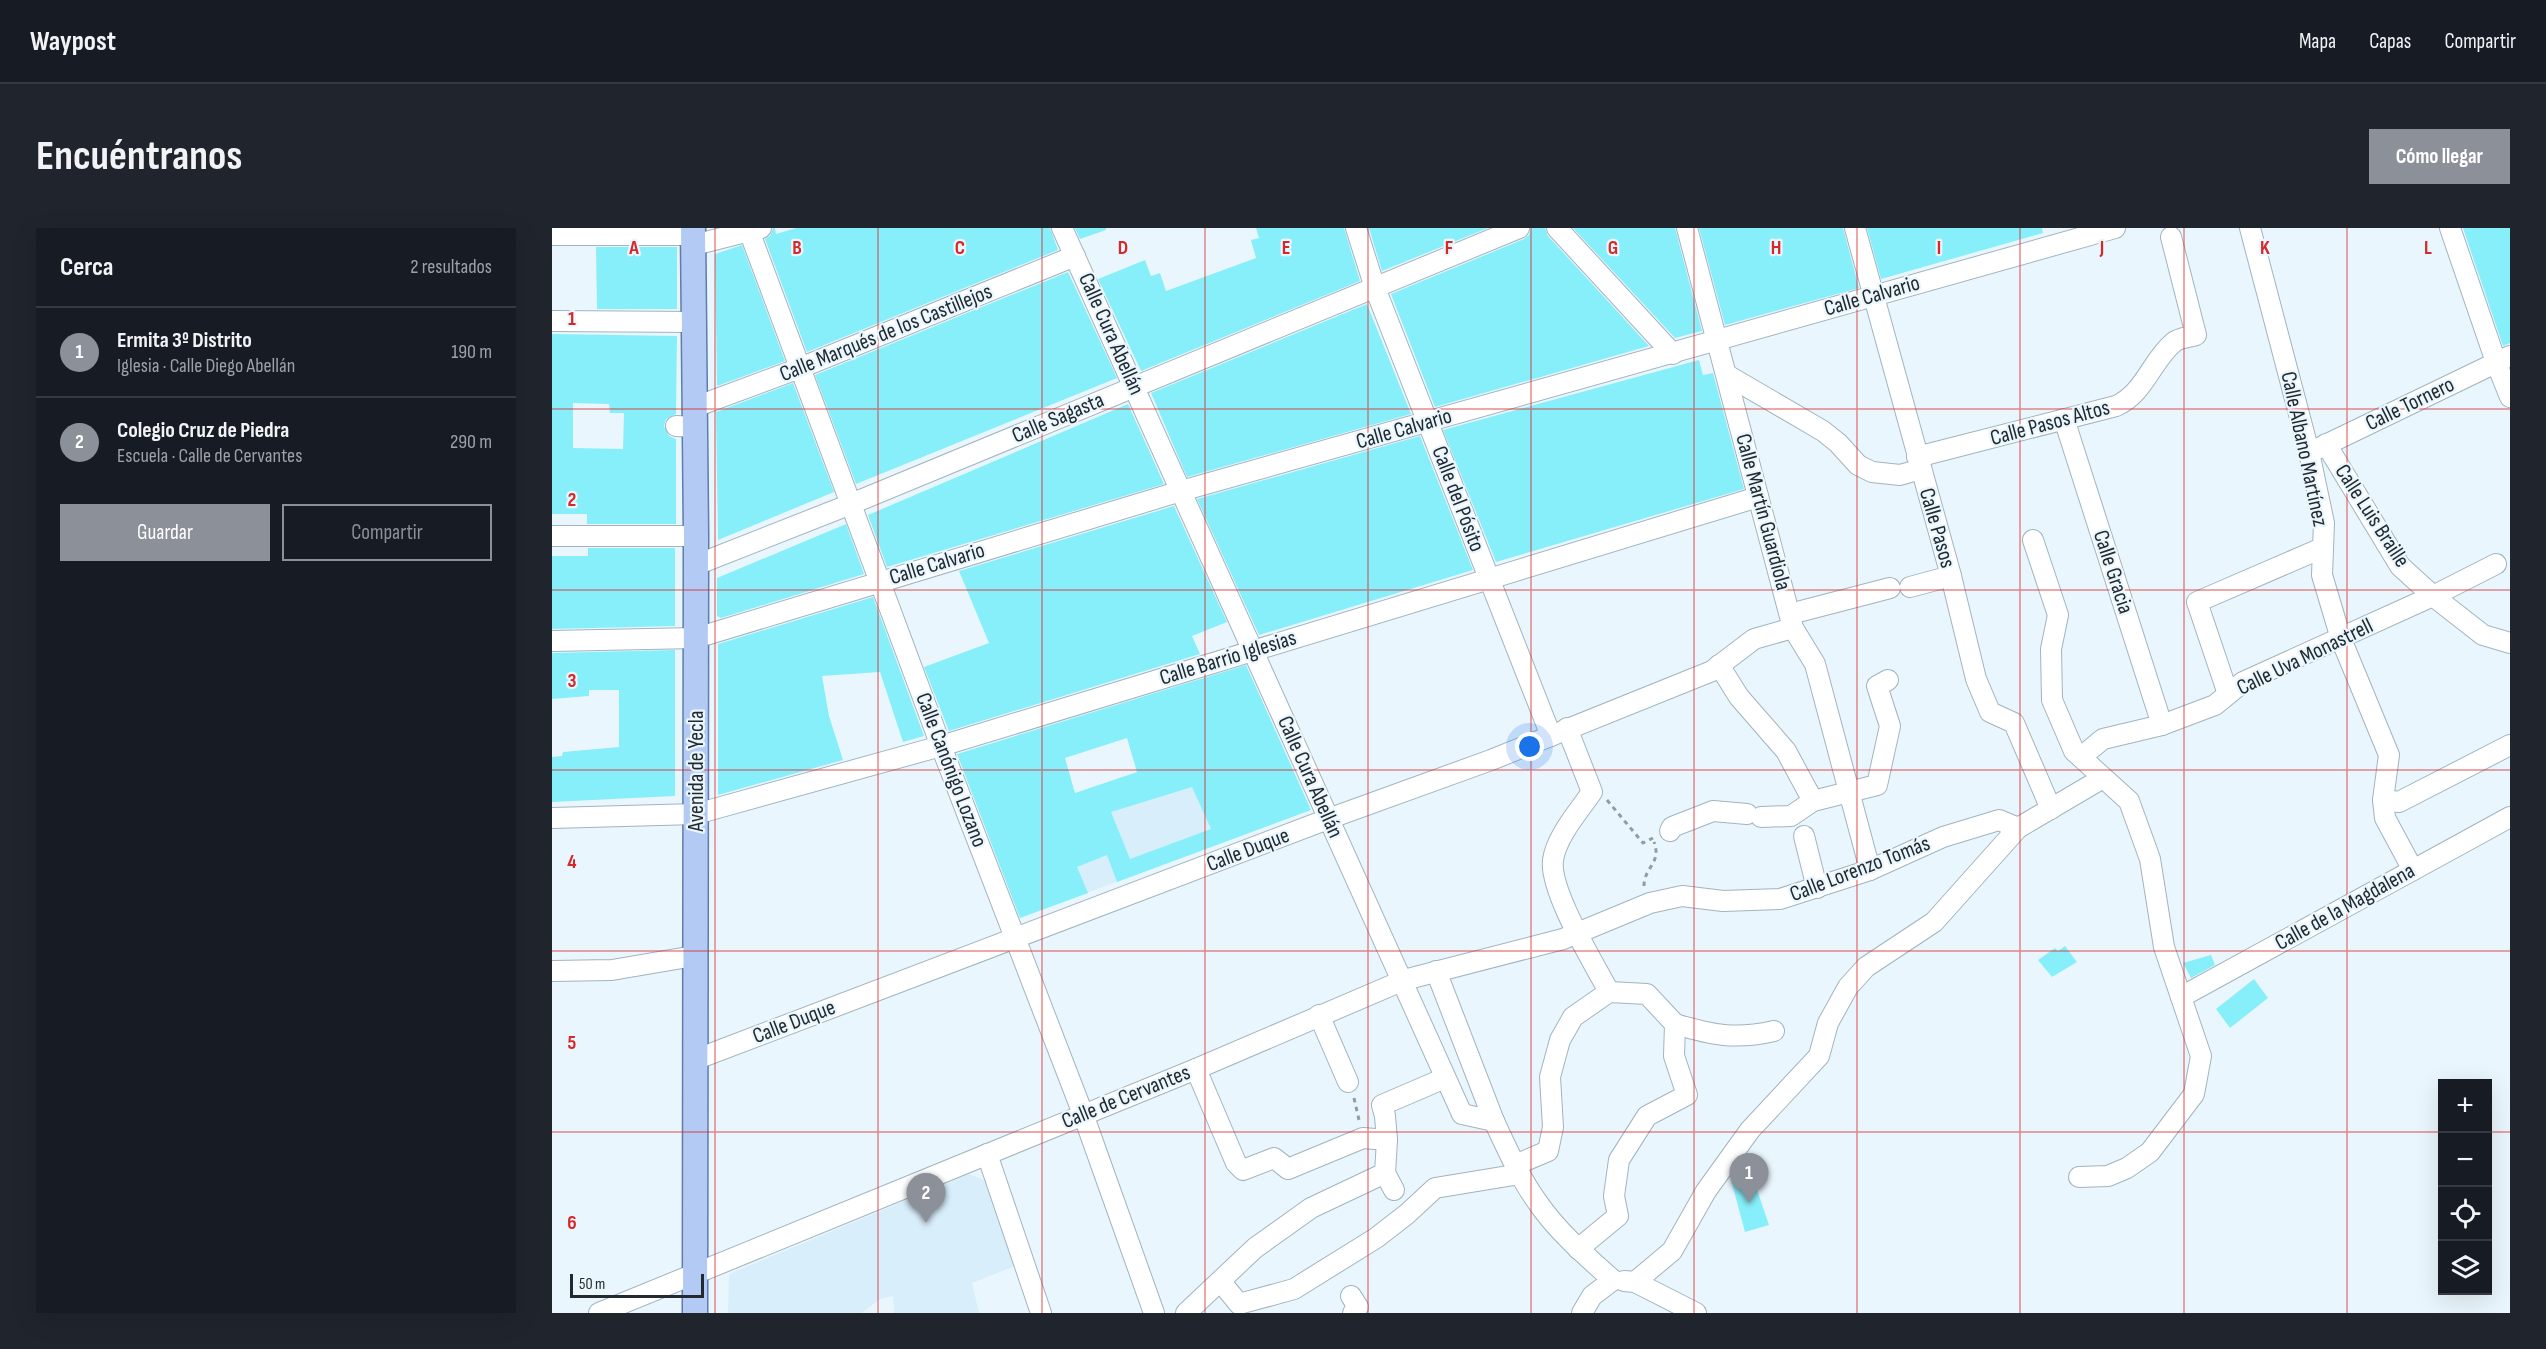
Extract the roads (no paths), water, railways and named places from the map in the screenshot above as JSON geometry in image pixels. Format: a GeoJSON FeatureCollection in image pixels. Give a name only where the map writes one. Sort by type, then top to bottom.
{"type":"FeatureCollection","features":[{"type":"Feature","properties":{"kind":"main road","name":"Avenida de Yecla"},"geometry":{"type":"LineString","coordinates":[[693,236],[695,322],[689,420],[696,536],[695,1313]]}},
{"type":"Feature","properties":{"kind":"street","name":"Calle Cura Abellán"},"geometry":{"type":"LineString","coordinates":[[1062,228],[1328,819],[1404,980],[1462,1114],[1494,1121]]}},
{"type":"Feature","properties":{"kind":"street","name":"Calle del Pósito"},"geometry":{"type":"LineString","coordinates":[[1356,228],[1375,288],[1489,578],[1559,732],[1592,792],[1564,831],[1553,861],[1571,936]]}},
{"type":"Feature","properties":{"kind":"street","name":"Calle Sagasta"},"geometry":{"type":"LineString","coordinates":[[696,564],[851,504],[1519,228]]}},
{"type":"Feature","properties":{"kind":"street"},"geometry":{"type":"LineString","coordinates":[[1557,228],[1673,354]]}},
{"type":"Feature","properties":{"kind":"street","name":"Calle Martín Guardiola"},"geometry":{"type":"LineString","coordinates":[[1687,228],[1791,621],[1815,664],[1870,870]]}},
{"type":"Feature","properties":{"kind":"street","name":"Calle Pasos"},"geometry":{"type":"LineString","coordinates":[[1855,228],[1951,576],[1976,679],[1990,712],[2014,723],[2051,809]]}},
{"type":"Feature","properties":{"kind":"street","name":"Calle Calvario"},"geometry":{"type":"LineString","coordinates":[[552,640],[696,638],[880,580],[1180,491],[2115,228]]}},
{"type":"Feature","properties":{"kind":"street","name":"Calle Albano Martínez"},"geometry":{"type":"LineString","coordinates":[[2250,228],[2318,448],[2324,523],[2322,575],[2341,639],[2389,754],[2383,800],[2385,818],[2413,870]]}},
{"type":"Feature","properties":{"kind":"street"},"geometry":{"type":"LineString","coordinates":[[2450,228],[2503,359],[2510,397]]}},
{"type":"Feature","properties":{"kind":"street"},"geometry":{"type":"LineString","coordinates":[[552,235],[693,236],[753,229]]}},
{"type":"Feature","properties":{"kind":"street","name":"Calle Canónigo Lozano"},"geometry":{"type":"LineString","coordinates":[[753,229],[800,368],[941,746],[1083,1114],[1154,1313]]}},
{"type":"Feature","properties":{"kind":"street","name":"Calle Pasos Altos"},"geometry":{"type":"LineString","coordinates":[[1727,375],[1823,431],[1838,442],[1858,465],[1872,472],[1900,475],[1919,463],[2126,402],[2144,384],[2175,341],[2196,335],[2171,237]]}},
{"type":"Feature","properties":{"kind":"street","name":"Calle Marqués de los Castillejos"},"geometry":{"type":"LineString","coordinates":[[689,420],[800,368],[1075,256]]}},
{"type":"Feature","properties":{"kind":"street"},"geometry":{"type":"LineString","coordinates":[[552,321],[695,322]]}},
{"type":"Feature","properties":{"kind":"street","name":"Calle Tornero"},"geometry":{"type":"LineString","coordinates":[[2318,448],[2503,359]]}},
{"type":"Feature","properties":{"kind":"street","name":"Calle Gracia"},"geometry":{"type":"LineString","coordinates":[[2064,419],[2162,725]]}},
{"type":"Feature","properties":{"kind":"street","name":"Calle Luis Braille"},"geometry":{"type":"LineString","coordinates":[[2318,448],[2400,566],[2433,596],[2483,635],[2510,643]]}},
{"type":"Feature","properties":{"kind":"street","name":"Calle Barrio Iglesias"},"geometry":{"type":"LineString","coordinates":[[552,818],[696,814],[941,746],[1758,497]]}},
{"type":"Feature","properties":{"kind":"street"},"geometry":{"type":"LineString","coordinates":[[552,536],[696,536]]}},
{"type":"Feature","properties":{"kind":"street"},"geometry":{"type":"LineString","coordinates":[[2033,540],[2058,615],[2051,649],[2052,700],[2074,751],[2129,801],[2150,859],[2164,947],[2201,1056],[2194,1094],[2150,1152],[2127,1168],[2108,1176],[2079,1177]]}},
{"type":"Feature","properties":{"kind":"street"},"geometry":{"type":"LineString","coordinates":[[2228,694],[2197,602],[2322,548]]}},
{"type":"Feature","properties":{"kind":"street","name":"Calle Uva Monastrell"},"geometry":{"type":"LineString","coordinates":[[2081,757],[2103,739],[2162,725],[2215,705],[2243,682],[2341,639],[2496,564]]}},
{"type":"Feature","properties":{"kind":"street","name":"Calle Duque"},"geometry":{"type":"LineString","coordinates":[[697,1059],[1559,732],[1712,671],[1754,639],[1791,621],[1900,587],[1951,576]]}},
{"type":"Feature","properties":{"kind":"street"},"geometry":{"type":"LineString","coordinates":[[1719,665],[1739,697],[1786,751],[1804,818],[1817,888]]}},
{"type":"Feature","properties":{"kind":"street"},"geometry":{"type":"LineString","coordinates":[[1661,835],[1672,827],[1713,811],[1804,818],[1849,791],[1876,785],[1890,726],[1877,686],[1888,680]]}},
{"type":"Feature","properties":{"kind":"street"},"geometry":{"type":"LineString","coordinates":[[2383,800],[2399,802],[2510,745]]}},
{"type":"Feature","properties":{"kind":"street"},"geometry":{"type":"LineString","coordinates":[[1635,1282],[1672,1251],[1706,1191],[1750,1130],[1819,1056],[1828,1023],[1848,987],[1866,968],[1934,922],[2018,828],[2103,778]]}},
{"type":"Feature","properties":{"kind":"street","name":"Calle de la Magdalena"},"geometry":{"type":"LineString","coordinates":[[2181,997],[2510,817]]}},
{"type":"Feature","properties":{"kind":"street","name":"Calle Lorenzo Tomás"},"geometry":{"type":"LineString","coordinates":[[1571,936],[1650,903],[1682,896],[1723,901],[1780,899],[1870,870],[1943,837],[1999,820],[2018,828]]}},
{"type":"Feature","properties":{"kind":"street"},"geometry":{"type":"LineString","coordinates":[[1571,936],[1609,992]]}},
{"type":"Feature","properties":{"kind":"street","name":"Calle de Cervantes"},"geometry":{"type":"LineString","coordinates":[[599,1313],[1196,1069],[1404,980],[1571,936]]}},
{"type":"Feature","properties":{"kind":"street"},"geometry":{"type":"LineString","coordinates":[[552,971],[612,970],[694,956]]}},
{"type":"Feature","properties":{"kind":"street"},"geometry":{"type":"LineString","coordinates":[[1436,970],[1494,1121],[1517,1169],[1539,1205],[1578,1249],[1613,1280],[1635,1282],[1696,1313]]}},
{"type":"Feature","properties":{"kind":"street"},"geometry":{"type":"LineString","coordinates":[[1221,1282],[1239,1304],[1294,1289],[1376,1238],[1435,1188],[1517,1169],[1548,1151],[1553,1127],[1550,1077],[1560,1040],[1573,1017],[1609,992],[1647,994],[1675,1024],[1713,1035],[1750,1037],[1774,1031]]}},
{"type":"Feature","properties":{"kind":"street"},"geometry":{"type":"LineString","coordinates":[[1319,1015],[1348,1082]]}},
{"type":"Feature","properties":{"kind":"street"},"geometry":{"type":"LineString","coordinates":[[1578,1249],[1618,1216],[1614,1196],[1619,1160],[1647,1116],[1687,1095],[1674,1056],[1675,1024]]}},
{"type":"Feature","properties":{"kind":"street"},"geometry":{"type":"LineString","coordinates":[[1196,1069],[1236,1163],[1243,1170],[1274,1158],[1288,1169],[1363,1138],[1387,1140]]}},
{"type":"Feature","properties":{"kind":"street"},"geometry":{"type":"LineString","coordinates":[[1186,1313],[1255,1248],[1311,1208],[1389,1182],[1385,1116],[1382,1105],[1445,1078]]}},
{"type":"Feature","properties":{"kind":"street"},"geometry":{"type":"LineString","coordinates":[[987,1154],[1041,1313]]}},
{"type":"Feature","properties":{"kind":"street"},"geometry":{"type":"LineString","coordinates":[[1582,1313],[1592,1296],[1613,1280]]}},
{"type":"Feature","properties":{"kind":"place","name":"Ermita 3º Distrito"},"geometry":{"type":"Point","coordinates":[1749,1203]}},
{"type":"Feature","properties":{"kind":"place","name":"Colegio Cruz de Piedra"},"geometry":{"type":"Point","coordinates":[926,1223]}}]}
